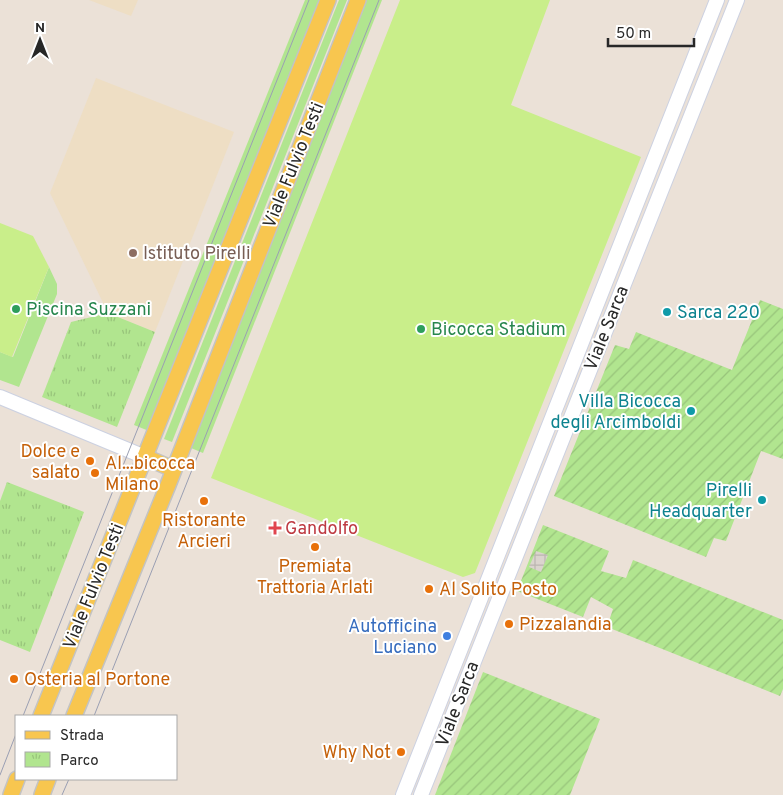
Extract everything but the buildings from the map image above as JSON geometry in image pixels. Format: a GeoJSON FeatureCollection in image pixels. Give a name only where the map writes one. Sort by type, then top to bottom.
{"type":"FeatureCollection","features":[{"type":"Feature","properties":{"kind":"main road","name":"Viale Fulvio Testi"},"geometry":{"type":"LineString","coordinates":[[41,715],[328,0]]}},
{"type":"Feature","properties":{"kind":"main road","name":"Viale Fulvio Testi"},"geometry":{"type":"LineString","coordinates":[[74,715],[358,0]]}},
{"type":"Feature","properties":{"kind":"main road"},"geometry":{"type":"LineString","coordinates":[[145,457],[173,469]]}},
{"type":"Feature","properties":{"kind":"main road"},"geometry":{"type":"LineString","coordinates":[[11,795],[17,780]]}},
{"type":"Feature","properties":{"kind":"main road"},"geometry":{"type":"LineString","coordinates":[[42,795],[48,780]]}},
{"type":"Feature","properties":{"kind":"street","name":"Viale Sarca"},"geometry":{"type":"LineString","coordinates":[[403,795],[717,0]]}},
{"type":"Feature","properties":{"kind":"street","name":"Viale Sarca"},"geometry":{"type":"LineString","coordinates":[[421,795],[737,0]]}},
{"type":"Feature","properties":{"kind":"street"},"geometry":{"type":"LineString","coordinates":[[0,397],[145,457]]}},
{"type":"Feature","properties":{"kind":"shaded area"},"geometry":{"type":"Polygon","coordinates":[[[89,0],[138,0],[131,16],[89,0]]]}},
{"type":"Feature","properties":{"kind":"shaded area","name":"Istituto Pirelli"},"geometry":{"type":"Polygon","coordinates":[[[96,78],[234,132],[155,332],[108,313],[50,193],[96,78]]]}},
{"type":"Feature","properties":{"kind":"shaded area"},"geometry":{"type":"Polygon","coordinates":[[[536,551],[548,555],[541,572],[529,567],[536,551]]]}},
{"type":"Feature","properties":{"kind":"green space"},"geometry":{"type":"Polygon","coordinates":[[[305,0],[320,0],[149,431],[134,425],[305,0]]]}},
{"type":"Feature","properties":{"kind":"green space"},"geometry":{"type":"Polygon","coordinates":[[[339,0],[347,0],[172,442],[164,439],[339,0]]]}},
{"type":"Feature","properties":{"kind":"green space"},"geometry":{"type":"Polygon","coordinates":[[[367,0],[382,0],[203,453],[191,448],[367,0]]]}},
{"type":"Feature","properties":{"kind":"green space","name":"Bicocca Stadium"},"geometry":{"type":"Polygon","coordinates":[[[400,0],[550,0],[511,105],[641,157],[475,573],[463,577],[211,478],[400,0]]]}},
{"type":"Feature","properties":{"kind":"green space","name":"Piscina Suzzani"},"geometry":{"type":"Polygon","coordinates":[[[0,223],[33,236],[49,267],[12,357],[0,352],[0,223]]]}},
{"type":"Feature","properties":{"kind":"green space"},"geometry":{"type":"Polygon","coordinates":[[[49,267],[57,284],[57,294],[19,387],[0,380],[0,352],[13,357],[49,267]]]}},
{"type":"Feature","properties":{"kind":"green space"},"geometry":{"type":"Polygon","coordinates":[[[760,300],[783,309],[783,459],[761,451],[726,541],[714,538],[706,557],[554,496],[615,345],[629,349],[636,332],[732,370],[760,300]]]}},
{"type":"Feature","properties":{"kind":"green space"},"geometry":{"type":"Polygon","coordinates":[[[108,313],[155,332],[117,427],[42,397],[71,322],[108,313]]]}},
{"type":"Feature","properties":{"kind":"green space"},"geometry":{"type":"Polygon","coordinates":[[[7,482],[84,512],[30,652],[0,640],[0,501],[7,482]]]}},
{"type":"Feature","properties":{"kind":"green space"},"geometry":{"type":"Polygon","coordinates":[[[543,525],[609,551],[601,571],[626,578],[633,560],[783,620],[783,689],[780,696],[607,627],[613,609],[591,597],[583,617],[517,591],[543,525]]]}},
{"type":"Feature","properties":{"kind":"green space"},"geometry":{"type":"Polygon","coordinates":[[[483,672],[600,719],[570,795],[435,795],[483,672]]]}},
{"type":"Feature","properties":{"kind":"tram line"},"geometry":{"type":"LineString","coordinates":[[23,715],[309,0]]}},
{"type":"Feature","properties":{"kind":"tram line"},"geometry":{"type":"LineString","coordinates":[[94,715],[379,0]]}},
{"type":"Feature","properties":{"kind":"tram line"},"geometry":{"type":"LineString","coordinates":[[0,775],[15,737]]}},
{"type":"Feature","properties":{"kind":"tram line"},"geometry":{"type":"LineString","coordinates":[[62,795],[69,780]]}},
{"type":"Feature","properties":{"kind":"place","name":"Istituto Pirelli"},"geometry":{"type":"Point","coordinates":[133,253]}},
{"type":"Feature","properties":{"kind":"place","name":"Piscina Suzzani"},"geometry":{"type":"Point","coordinates":[16,309]}},
{"type":"Feature","properties":{"kind":"place","name":"Sarca 220"},"geometry":{"type":"Point","coordinates":[667,312]}},
{"type":"Feature","properties":{"kind":"place","name":"Bicocca Stadium"},"geometry":{"type":"Point","coordinates":[421,329]}},
{"type":"Feature","properties":{"kind":"place","name":"Villa Bicocca degli Arcimboldi"},"geometry":{"type":"Point","coordinates":[691,411]}},
{"type":"Feature","properties":{"kind":"place","name":"Dolce e salato"},"geometry":{"type":"Point","coordinates":[90,461]}},
{"type":"Feature","properties":{"kind":"place","name":"Al...bicocca Milano"},"geometry":{"type":"Point","coordinates":[95,473]}},
{"type":"Feature","properties":{"kind":"place","name":"Pirelli Headquarter"},"geometry":{"type":"Point","coordinates":[762,500]}},
{"type":"Feature","properties":{"kind":"place","name":"Ristorante Arcieri"},"geometry":{"type":"Point","coordinates":[204,501]}},
{"type":"Feature","properties":{"kind":"place","name":"Gandolfo"},"geometry":{"type":"Point","coordinates":[275,528]}},
{"type":"Feature","properties":{"kind":"place","name":"Premiata Trattoria Arlati"},"geometry":{"type":"Point","coordinates":[315,547]}},
{"type":"Feature","properties":{"kind":"place","name":"Al Solito Posto"},"geometry":{"type":"Point","coordinates":[429,589]}},
{"type":"Feature","properties":{"kind":"place","name":"Pizzalandia"},"geometry":{"type":"Point","coordinates":[509,624]}},
{"type":"Feature","properties":{"kind":"place","name":"Autofficina Luciano"},"geometry":{"type":"Point","coordinates":[447,636]}},
{"type":"Feature","properties":{"kind":"place","name":"Osteria al Portone"},"geometry":{"type":"Point","coordinates":[14,679]}},
{"type":"Feature","properties":{"kind":"place","name":"Why Not"},"geometry":{"type":"Point","coordinates":[401,752]}}]}
